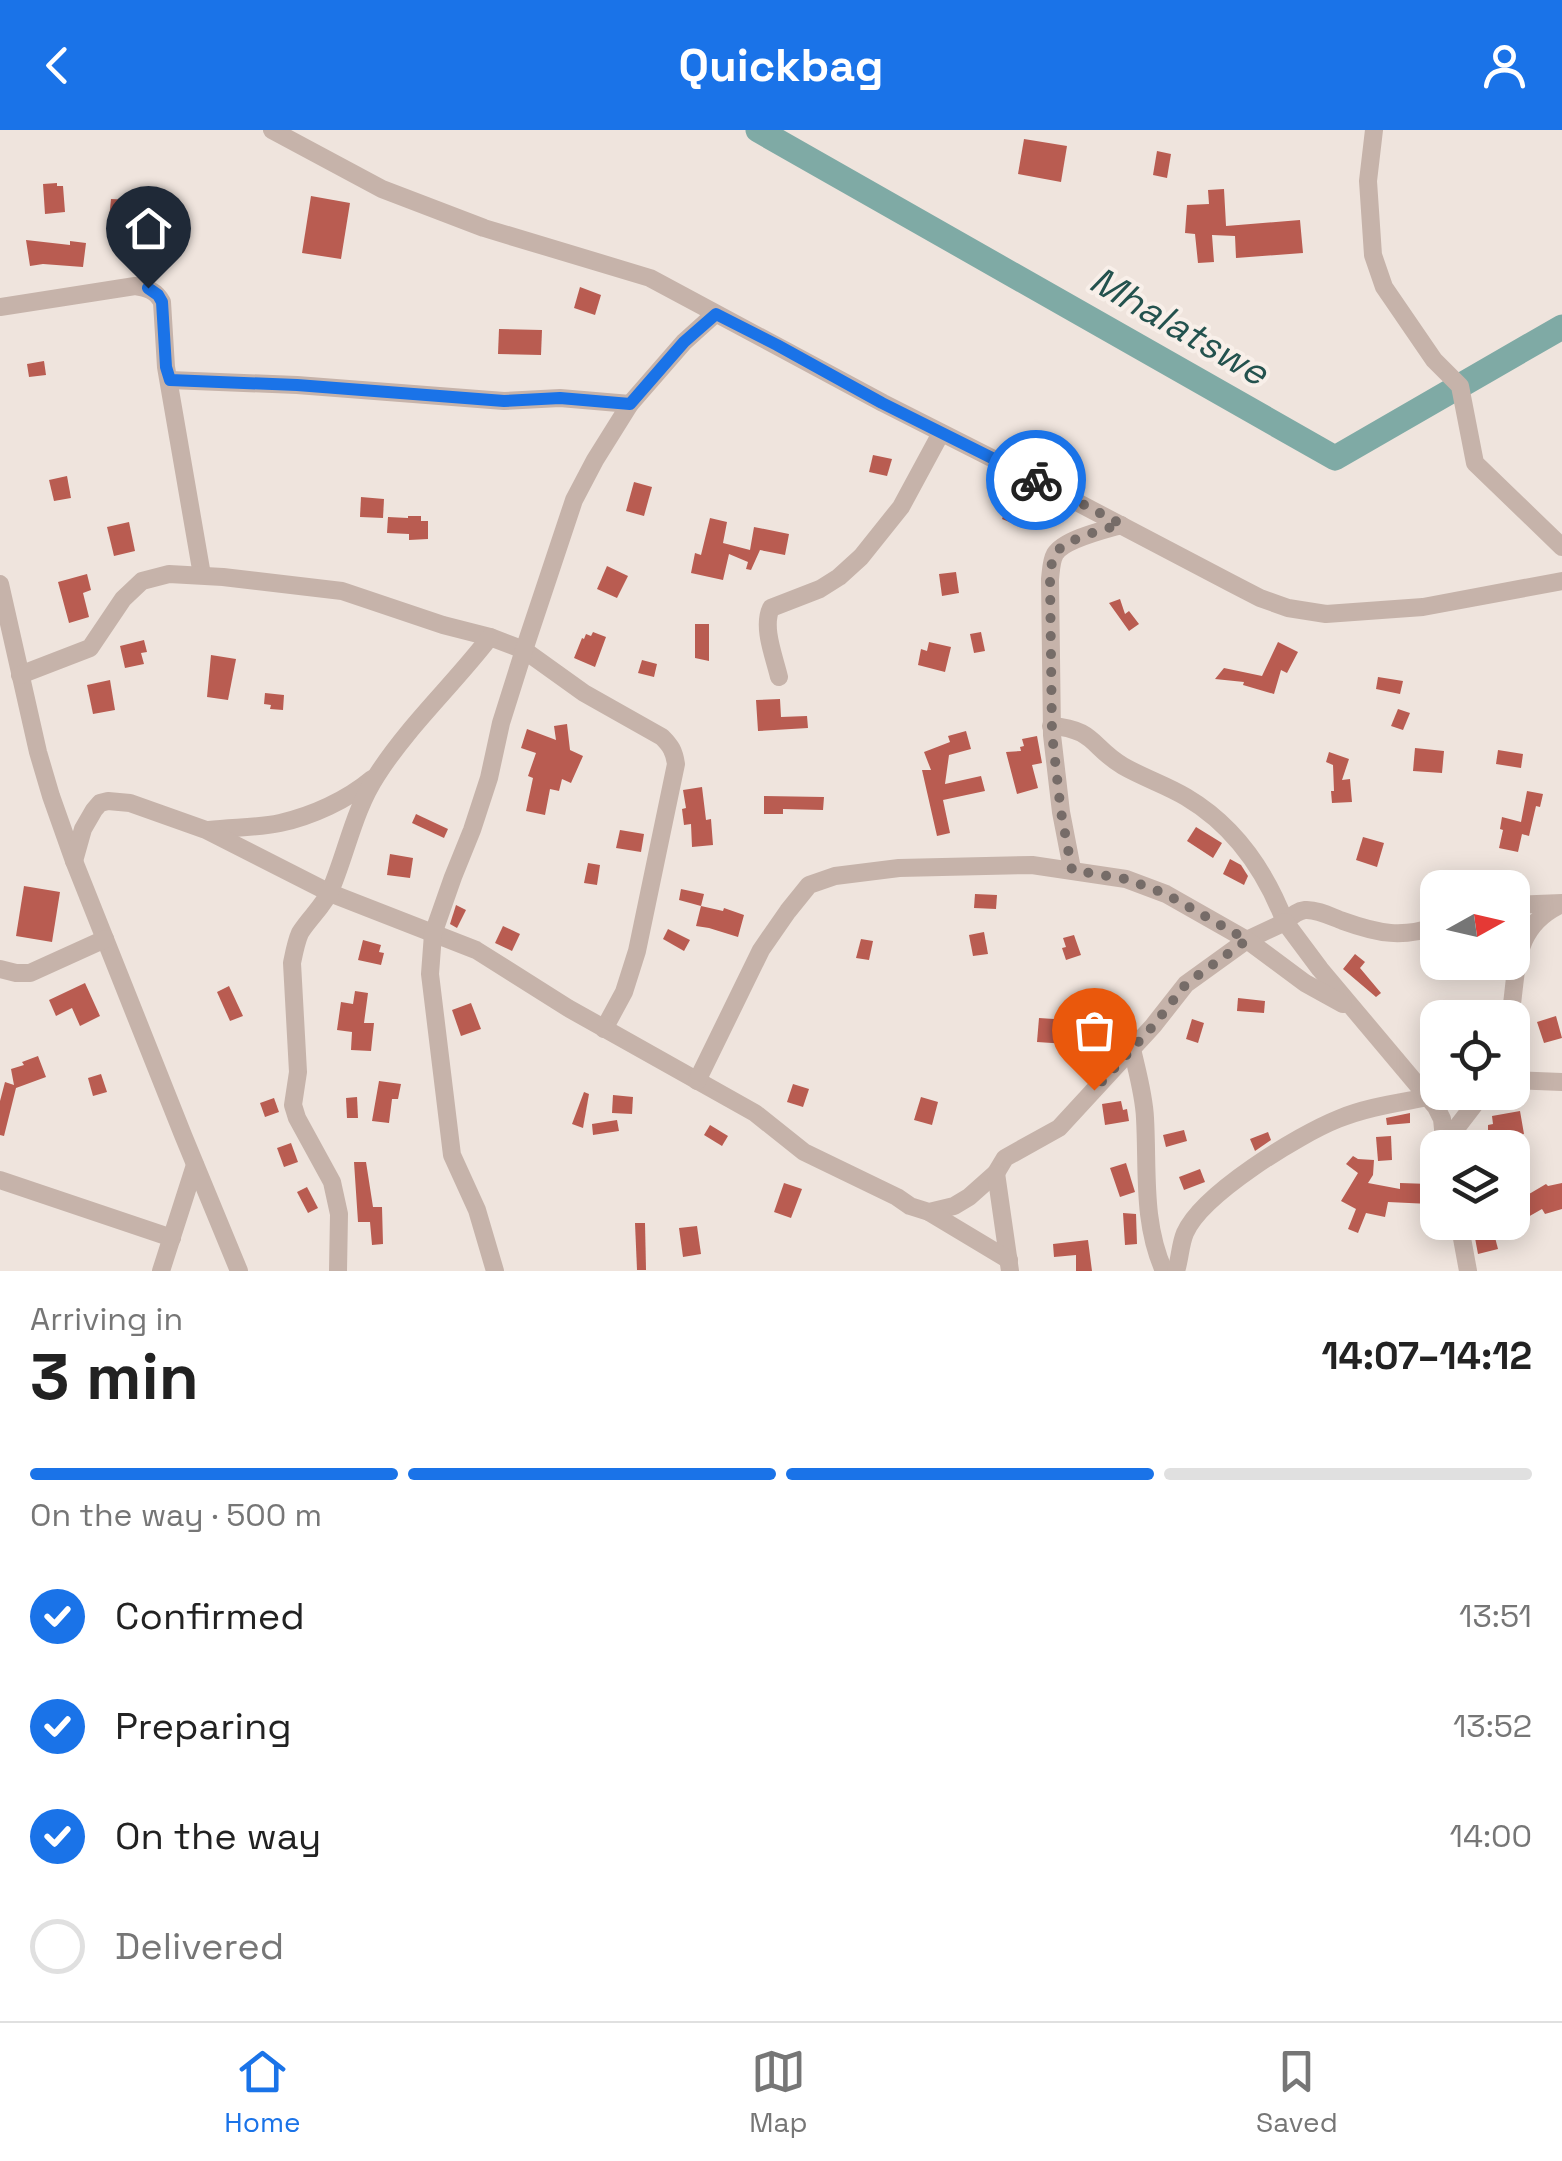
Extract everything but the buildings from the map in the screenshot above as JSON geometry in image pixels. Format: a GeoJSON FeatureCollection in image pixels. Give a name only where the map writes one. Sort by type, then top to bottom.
{"type":"FeatureCollection","features":[{"type":"Feature","properties":{"kind":"street"},"geometry":{"type":"LineString","coordinates":[[272,130],[382,189],[484,228],[650,278],[1260,598],[1288,608],[1326,614],[1423,607],[1562,582]]}},
{"type":"Feature","properties":{"kind":"street"},"geometry":{"type":"LineString","coordinates":[[1374,130],[1368,181],[1374,255],[1384,287],[1434,360],[1460,386],[1475,463],[1562,547]]}},
{"type":"Feature","properties":{"kind":"street"},"geometry":{"type":"LineString","coordinates":[[0,307],[136,286],[158,295],[162,302],[166,367],[202,575]]}},
{"type":"Feature","properties":{"kind":"street"},"geometry":{"type":"LineString","coordinates":[[495,1271],[477,1210],[452,1155],[430,974],[433,934],[489,778],[501,723],[574,500],[630,404],[684,342],[716,314]]}},
{"type":"Feature","properties":{"kind":"street"},"geometry":{"type":"LineString","coordinates":[[170,380],[504,401],[560,398],[630,404]]}},
{"type":"Feature","properties":{"kind":"street"},"geometry":{"type":"LineString","coordinates":[[779,677],[767,613],[830,583],[860,557],[900,507],[942,433]]}},
{"type":"Feature","properties":{"kind":"street"},"geometry":{"type":"LineString","coordinates":[[1072,870],[1051,726],[1052,560],[1065,545],[1121,524]]}},
{"type":"Feature","properties":{"kind":"street"},"geometry":{"type":"LineString","coordinates":[[20,675],[90,648],[122,599],[142,581],[169,574],[342,591],[524,650],[584,693],[662,737],[674,754],[676,764],[637,951],[624,992],[604,1029]]}},
{"type":"Feature","properties":{"kind":"street"},"geometry":{"type":"LineString","coordinates":[[1,590],[38,752],[74,861],[239,1271]]}},
{"type":"Feature","properties":{"kind":"street"},"geometry":{"type":"LineString","coordinates":[[338,1271],[339,1214],[332,1182],[292,1105],[298,1072],[292,963],[299,935],[330,892],[355,818],[376,776],[490,637]]}},
{"type":"Feature","properties":{"kind":"street"},"geometry":{"type":"LineString","coordinates":[[1051,726],[1082,732],[1118,764],[1186,797],[1223,825],[1253,856],[1284,922],[1420,1088]]}},
{"type":"Feature","properties":{"kind":"street"},"geometry":{"type":"LineString","coordinates":[[206,830],[280,823],[324,808],[376,776]]}},
{"type":"Feature","properties":{"kind":"street"},"geometry":{"type":"LineString","coordinates":[[74,861],[83,829],[100,803],[108,801],[130,803],[206,830],[330,892],[476,950],[604,1029],[755,1113],[804,1152],[929,1212],[1010,1265]]}},
{"type":"Feature","properties":{"kind":"street"},"geometry":{"type":"LineString","coordinates":[[697,1081],[760,950],[809,886],[834,876],[900,868],[1032,865],[1126,879],[1166,894],[1247,940],[1304,983],[1353,1009]]}},
{"type":"Feature","properties":{"kind":"street"},"geometry":{"type":"LineString","coordinates":[[1530,905],[1562,904]]}},
{"type":"Feature","properties":{"kind":"street"},"geometry":{"type":"LineString","coordinates":[[1530,932],[1551,909],[1562,904]]}},
{"type":"Feature","properties":{"kind":"street"},"geometry":{"type":"LineString","coordinates":[[929,1212],[954,1206],[969,1197],[996,1173],[1005,1158],[1060,1128],[1186,984],[1247,940],[1299,910],[1402,935],[1420,933]]}},
{"type":"Feature","properties":{"kind":"street"},"geometry":{"type":"LineString","coordinates":[[0,968],[30,973],[105,939]]}},
{"type":"Feature","properties":{"kind":"street"},"geometry":{"type":"LineString","coordinates":[[1132,1049],[1145,1113],[1148,1212],[1154,1248],[1164,1271]]}},
{"type":"Feature","properties":{"kind":"street"},"geometry":{"type":"LineString","coordinates":[[1530,1081],[1562,1082]]}},
{"type":"Feature","properties":{"kind":"street"},"geometry":{"type":"LineString","coordinates":[[1176,1271],[1183,1236],[1192,1221],[1227,1186],[1291,1142],[1338,1118],[1420,1099]]}},
{"type":"Feature","properties":{"kind":"street"},"geometry":{"type":"LineString","coordinates":[[161,1271],[195,1165]]}},
{"type":"Feature","properties":{"kind":"street"},"geometry":{"type":"LineString","coordinates":[[996,1173],[1010,1265]]}},
{"type":"Feature","properties":{"kind":"street"},"geometry":{"type":"LineString","coordinates":[[0,1180],[172,1238]]}},
{"type":"Feature","properties":{"kind":"street"},"geometry":{"type":"LineString","coordinates":[[1462,1240],[1468,1271]]}},
{"type":"Feature","properties":{"kind":"waterway","name":"Mhalatswe"},"geometry":{"type":"LineString","coordinates":[[758,130],[1335,458],[1562,327]]}},
{"type":"Feature","properties":{"kind":"way so far"},"geometry":{"type":"LineString","coordinates":[[1036,480],[1121,524],[1074,540],[1055,553],[1052,560],[1051,719],[1072,870],[1126,879],[1166,894],[1247,940],[1186,984],[1094,1090]]}},
{"type":"Feature","properties":{"kind":"route"},"geometry":{"type":"LineString","coordinates":[[148,288],[162,302],[170,380],[504,401],[560,398],[630,404],[684,342],[716,314],[1036,480]]}}]}
